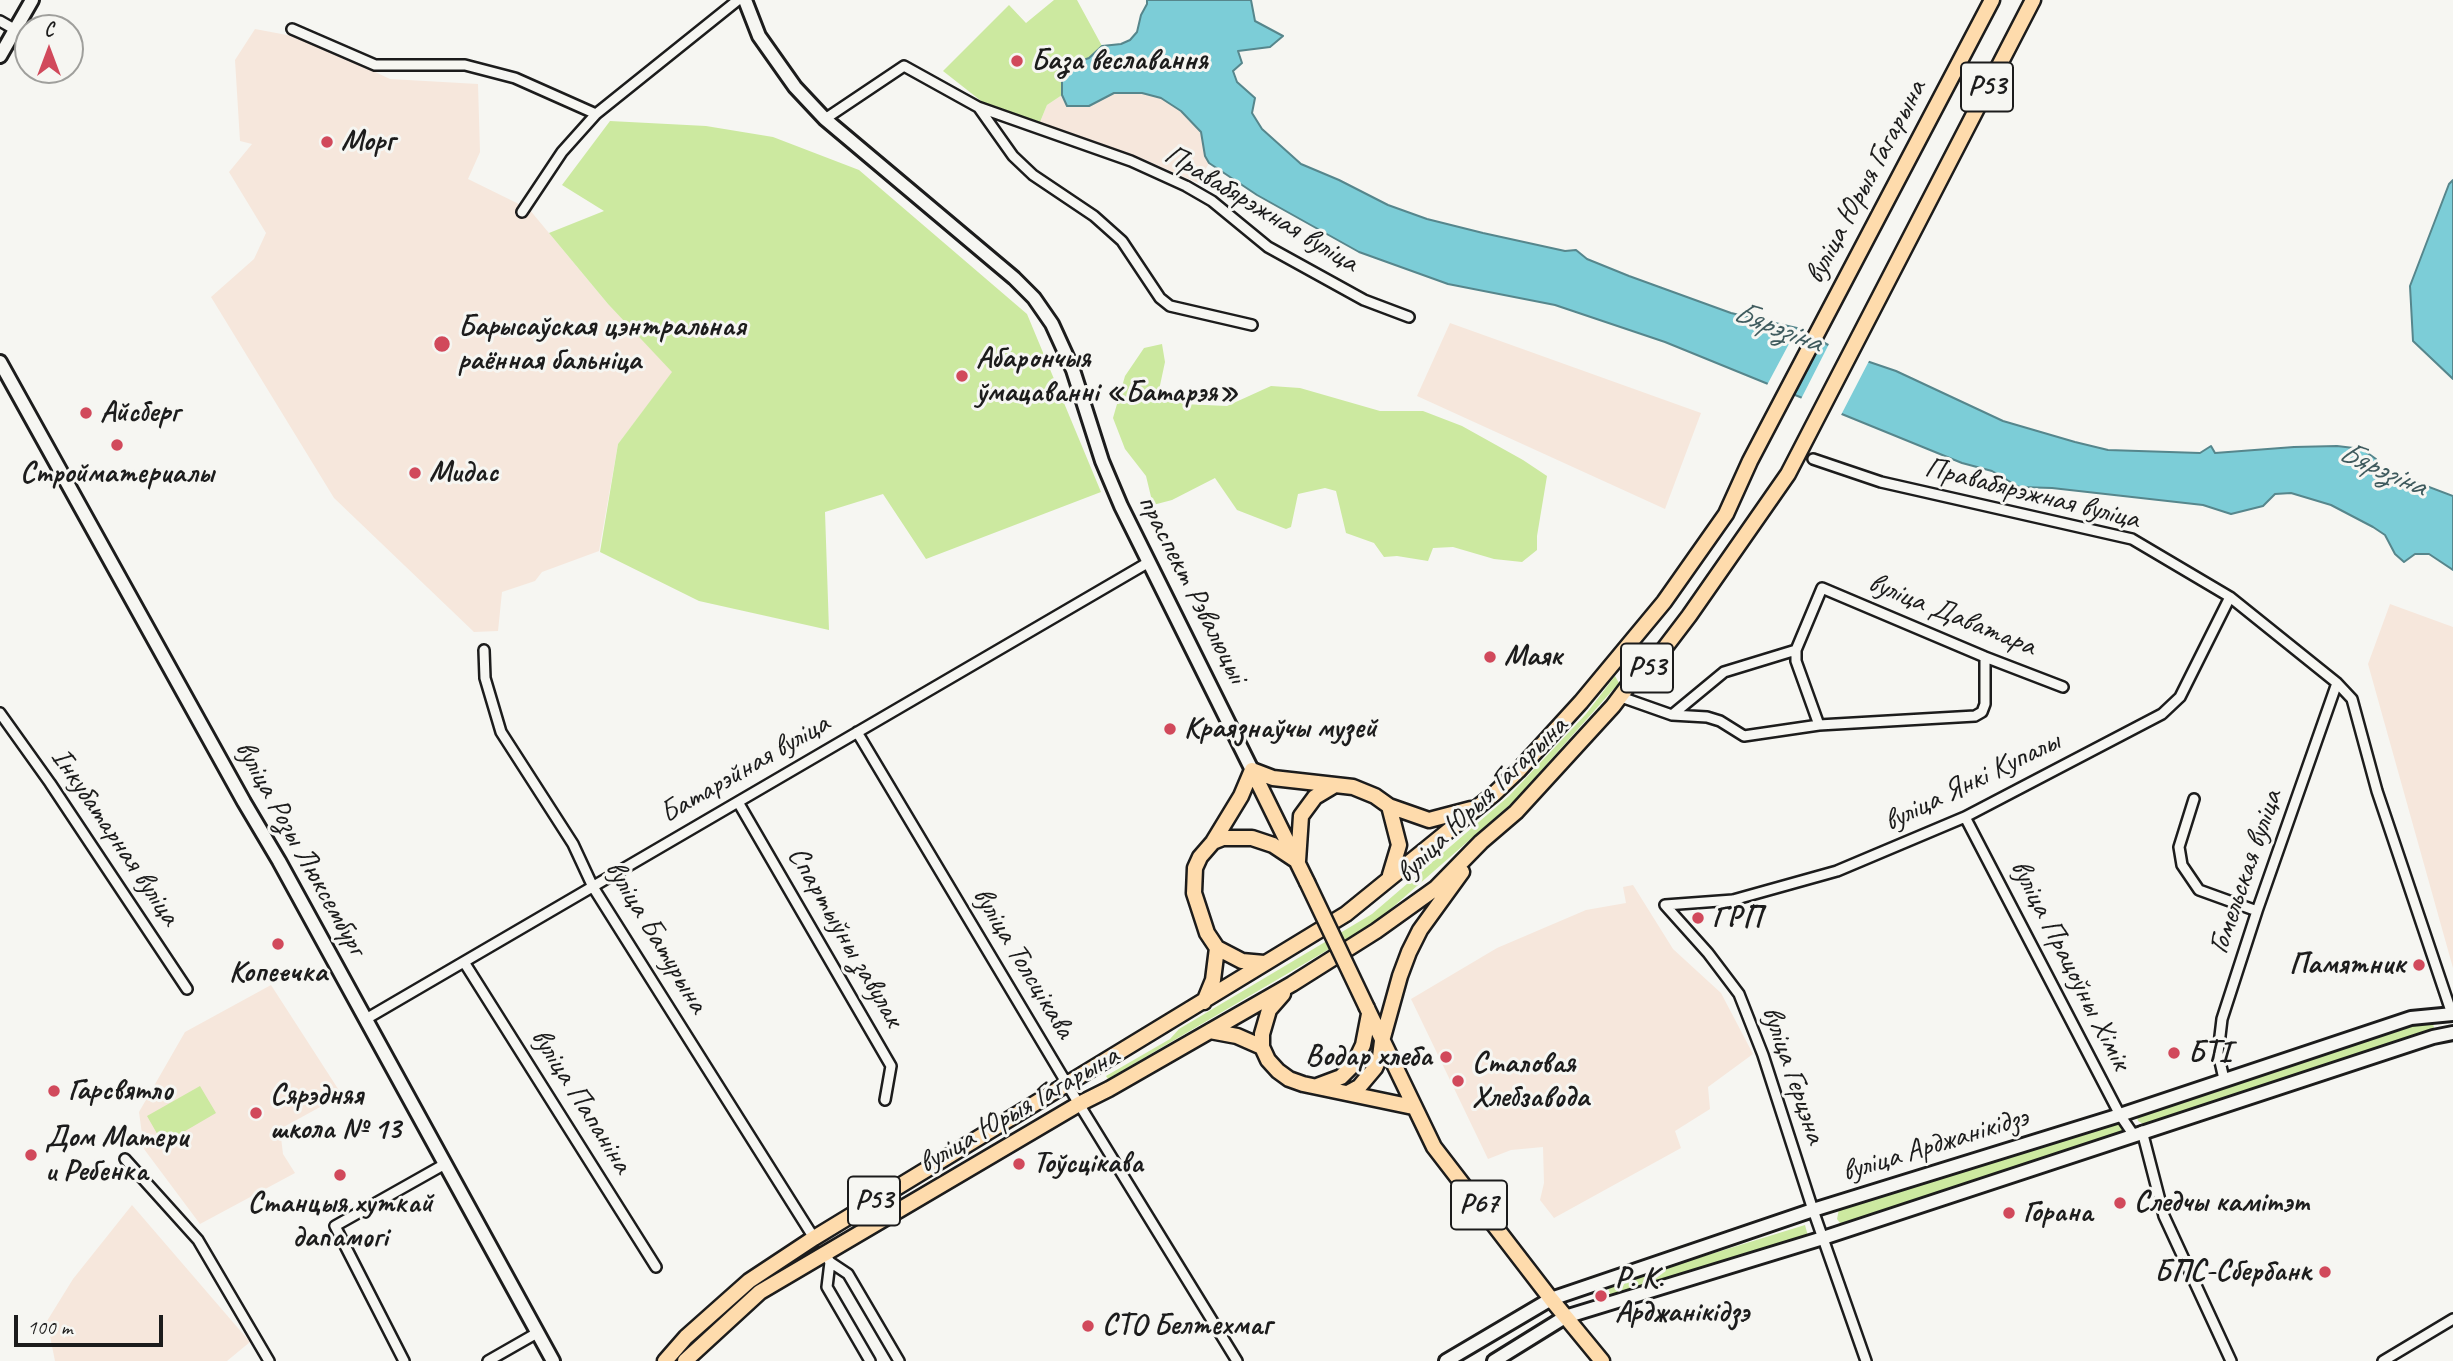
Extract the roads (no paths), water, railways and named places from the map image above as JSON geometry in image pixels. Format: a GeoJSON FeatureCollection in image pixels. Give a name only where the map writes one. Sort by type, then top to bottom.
{"type":"FeatureCollection","features":[{"type":"Feature","properties":{"kind":"main road","name":"праспект Рэвалюцыі"},"geometry":{"type":"LineString","coordinates":[[745,0],[759,36],[794,87],[825,119],[957,229],[1034,298],[1062,342],[1102,461],[1121,506],[1298,862],[1434,1147],[1550,1299],[1602,1361]]}},
{"type":"Feature","properties":{"kind":"main road","name":"вуліца Юрыя Гагарына"},"geometry":{"type":"LineString","coordinates":[[665,1361],[686,1337],[749,1281],[814,1238],[1346,914],[1518,771],[1572,712],[1664,602],[1726,514],[1750,461],[1992,0]]}},
{"type":"Feature","properties":{"kind":"main road","name":"вуліца Юрыя Гагарына"},"geometry":{"type":"LineString","coordinates":[[685,1361],[760,1292],[827,1258],[1079,1104],[1292,984],[1376,931],[1436,888],[1516,812],[1654,662],[1788,474],[2033,0]]}},
{"type":"Feature","properties":{"kind":"main road"},"geometry":{"type":"LineString","coordinates":[[0,56],[14,29]]}},
{"type":"Feature","properties":{"kind":"main road","name":"вуліца Розы Люксембург"},"geometry":{"type":"LineString","coordinates":[[0,362],[554,1361]]}},
{"type":"Feature","properties":{"kind":"main road"},"geometry":{"type":"LineString","coordinates":[[1264,963],[1242,961],[1217,948],[1207,933],[1194,893],[1195,868],[1199,857],[1213,842],[1241,796],[1252,770],[1273,778],[1353,787],[1389,806],[1429,820],[1476,808]]}},
{"type":"Feature","properties":{"kind":"main road","name":"Р67"},"geometry":{"type":"LineString","coordinates":[[1298,862],[1301,816],[1315,797],[1335,785]]}},
{"type":"Feature","properties":{"kind":"main road"},"geometry":{"type":"LineString","coordinates":[[1389,806],[1399,845],[1389,878]]}},
{"type":"Feature","properties":{"kind":"main road"},"geometry":{"type":"LineString","coordinates":[[1213,842],[1223,838],[1252,838],[1273,845],[1298,862]]}},
{"type":"Feature","properties":{"kind":"main road"},"geometry":{"type":"LineString","coordinates":[[1348,1093],[1368,1078],[1380,1057],[1400,976],[1415,940],[1482,842]]}},
{"type":"Feature","properties":{"kind":"main road"},"geometry":{"type":"LineString","coordinates":[[1204,1002],[1213,980],[1217,948]]}},
{"type":"Feature","properties":{"kind":"main road"},"geometry":{"type":"LineString","coordinates":[[1292,984],[1269,1010],[1262,1034],[1262,1047],[1268,1060],[1289,1079],[1303,1084],[1413,1107]]}},
{"type":"Feature","properties":{"kind":"main road"},"geometry":{"type":"LineString","coordinates":[[1317,1086],[1341,1077],[1354,1064],[1363,1045],[1368,1011]]}},
{"type":"Feature","properties":{"kind":"main road","name":"вуліца Арджанікідзэ"},"geometry":{"type":"LineString","coordinates":[[1446,1361],[1550,1299],[1813,1210],[2120,1115],[2411,1018],[2453,1015]]}},
{"type":"Feature","properties":{"kind":"main road"},"geometry":{"type":"LineString","coordinates":[[1210,1031],[1237,1035],[1262,1047]]}},
{"type":"Feature","properties":{"kind":"main road","name":"вуліца Арджанікідзэ"},"geometry":{"type":"LineString","coordinates":[[1494,1361],[1565,1317],[1823,1238],[2434,1037],[2453,1034]]}},
{"type":"Feature","properties":{"kind":"street"},"geometry":{"type":"LineString","coordinates":[[522,212],[562,152],[596,114],[738,0]]}},
{"type":"Feature","properties":{"kind":"street"},"geometry":{"type":"LineString","coordinates":[[0,21],[14,29]]}},
{"type":"Feature","properties":{"kind":"street"},"geometry":{"type":"LineString","coordinates":[[292,29],[376,65],[465,65],[515,78],[596,114]]}},
{"type":"Feature","properties":{"kind":"street","name":"Правабярэжная вуліца"},"geometry":{"type":"LineString","coordinates":[[825,119],[904,66],[978,107],[1131,161],[1186,186],[1212,201],[1268,247],[1364,300],[1409,317]]}},
{"type":"Feature","properties":{"kind":"street"},"geometry":{"type":"LineString","coordinates":[[978,107],[1013,156],[1033,175],[1094,216],[1122,241],[1160,298],[1170,306],[1252,325]]}},
{"type":"Feature","properties":{"kind":"street","name":"Правабярэжная вуліца"},"geometry":{"type":"LineString","coordinates":[[1813,459],[1881,482],[2132,540],[2230,597],[2337,683],[2352,699],[2377,791],[2453,1015]]}},
{"type":"Feature","properties":{"kind":"street","name":"Батарэйная вуліца"},"geometry":{"type":"LineString","coordinates":[[366,1019],[1149,562]]}},
{"type":"Feature","properties":{"kind":"street","name":"вуліца Даватара"},"geometry":{"type":"LineString","coordinates":[[1797,650],[1822,588],[2063,687]]}},
{"type":"Feature","properties":{"kind":"street","name":"вуліца Янкі Купалы"},"geometry":{"type":"LineString","coordinates":[[1665,905],[1733,900],[1837,872],[1965,817],[2162,714],[2180,697],[2230,597]]}},
{"type":"Feature","properties":{"kind":"street","name":"вуліца Батурына"},"geometry":{"type":"LineString","coordinates":[[484,650],[485,678],[501,732],[573,844],[593,887],[814,1238]]}},
{"type":"Feature","properties":{"kind":"street"},"geometry":{"type":"LineString","coordinates":[[1672,715],[1724,672],[1797,650],[1796,661],[1819,725]]}},
{"type":"Feature","properties":{"kind":"street"},"geometry":{"type":"LineString","coordinates":[[1620,696],[1672,715],[1707,717],[1720,721],[1744,736],[1819,725],[1975,716],[1982,712],[1984,704],[1985,657]]}},
{"type":"Feature","properties":{"kind":"street","name":"Гомельская вуліца"},"geometry":{"type":"LineString","coordinates":[[2224,1079],[2218,1053],[2222,1019],[2337,683]]}},
{"type":"Feature","properties":{"kind":"street","name":"Інкубатарная вуліца"},"geometry":{"type":"LineString","coordinates":[[0,713],[50,783],[187,989]]}},
{"type":"Feature","properties":{"kind":"street","name":"вуліца Толсцікава"},"geometry":{"type":"LineString","coordinates":[[857,732],[1079,1104],[1237,1361]]}},
{"type":"Feature","properties":{"kind":"street"},"geometry":{"type":"LineString","coordinates":[[2194,799],[2179,846],[2178,856],[2182,866],[2199,890],[2257,911]]}},
{"type":"Feature","properties":{"kind":"street","name":"Спартыўны завулак"},"geometry":{"type":"LineString","coordinates":[[738,802],[891,1066],[885,1100]]}},
{"type":"Feature","properties":{"kind":"street","name":"вуліца Працоўны Хімік"},"geometry":{"type":"LineString","coordinates":[[1965,817],[2120,1115],[2138,1133],[2164,1216],[2231,1361]]}},
{"type":"Feature","properties":{"kind":"street","name":"вуліца Герцэна"},"geometry":{"type":"LineString","coordinates":[[1665,905],[1739,993],[1763,1055],[1866,1361]]}},
{"type":"Feature","properties":{"kind":"street","name":"вуліца Папаніна"},"geometry":{"type":"LineString","coordinates":[[464,962],[656,1267]]}},
{"type":"Feature","properties":{"kind":"street"},"geometry":{"type":"LineString","coordinates":[[125,1159],[198,1240],[268,1361]]}},
{"type":"Feature","properties":{"kind":"street"},"geometry":{"type":"LineString","coordinates":[[404,1361],[335,1226],[445,1164]]}},
{"type":"Feature","properties":{"kind":"street"},"geometry":{"type":"LineString","coordinates":[[827,1258],[827,1287],[870,1361]]}},
{"type":"Feature","properties":{"kind":"street"},"geometry":{"type":"LineString","coordinates":[[827,1258],[848,1274],[899,1361]]}},
{"type":"Feature","properties":{"kind":"street"},"geometry":{"type":"LineString","coordinates":[[2383,1361],[2453,1319]]}},
{"type":"Feature","properties":{"kind":"street"},"geometry":{"type":"LineString","coordinates":[[488,1361],[537,1333]]}},
{"type":"Feature","properties":{"kind":"water","name":"Бярэзіна"},"geometry":{"type":"Polygon","coordinates":[[[1147,0],[1251,0],[1255,21],[1283,36],[1270,47],[1238,51],[1242,63],[1233,71],[1237,82],[1255,98],[1252,113],[1262,129],[1301,164],[1388,205],[1427,219],[1483,233],[1565,251],[1576,250],[1587,259],[1731,313],[1797,328],[1843,353],[1896,371],[2003,421],[2075,442],[2108,450],[2200,453],[2211,446],[2215,453],[2294,447],[2337,446],[2362,449],[2376,459],[2379,468],[2453,496],[2453,570],[2429,554],[2415,554],[2404,562],[2395,554],[2385,535],[2373,527],[2331,505],[2291,493],[2275,494],[2263,506],[2231,514],[2203,505],[2052,488],[2019,487],[1992,471],[1962,463],[1665,342],[1555,305],[1448,284],[1359,252],[1257,195],[1209,163],[1205,156],[1201,132],[1181,111],[1161,98],[1142,93],[1114,93],[1089,106],[1067,106],[1062,95],[1062,76],[1072,64],[1089,58],[1102,46],[1130,40],[1137,32],[1147,0]]]}},
{"type":"Feature","properties":{"kind":"water"},"geometry":{"type":"Polygon","coordinates":[[[2453,180],[2453,379],[2413,341],[2410,286],[2449,184],[2453,180]]]}},
{"type":"Feature","properties":{"kind":"place","name":"База веславання"},"geometry":{"type":"Point","coordinates":[1017,61]}},
{"type":"Feature","properties":{"kind":"place","name":"Морг"},"geometry":{"type":"Point","coordinates":[327,142]}},
{"type":"Feature","properties":{"kind":"place","name":"Барысаўская цэнтральная раённая бальніца"},"geometry":{"type":"Point","coordinates":[442,344]}},
{"type":"Feature","properties":{"kind":"place","name":"Абарончыя ўмацаванні «Батарэя»"},"geometry":{"type":"Point","coordinates":[962,376]}},
{"type":"Feature","properties":{"kind":"place","name":"Айсберг"},"geometry":{"type":"Point","coordinates":[86,413]}},
{"type":"Feature","properties":{"kind":"place","name":"Стройматериалы"},"geometry":{"type":"Point","coordinates":[117,445]}},
{"type":"Feature","properties":{"kind":"place","name":"Мидас"},"geometry":{"type":"Point","coordinates":[415,473]}},
{"type":"Feature","properties":{"kind":"place","name":"Маяк"},"geometry":{"type":"Point","coordinates":[1490,657]}},
{"type":"Feature","properties":{"kind":"place","name":"Краязнаўчы музей"},"geometry":{"type":"Point","coordinates":[1170,729]}},
{"type":"Feature","properties":{"kind":"place","name":"ГРП"},"geometry":{"type":"Point","coordinates":[1698,918]}},
{"type":"Feature","properties":{"kind":"place","name":"Копеечка"},"geometry":{"type":"Point","coordinates":[278,944]}},
{"type":"Feature","properties":{"kind":"place","name":"Памятник"},"geometry":{"type":"Point","coordinates":[2419,965]}},
{"type":"Feature","properties":{"kind":"place","name":"БТІ"},"geometry":{"type":"Point","coordinates":[2174,1053]}},
{"type":"Feature","properties":{"kind":"place","name":"Водар хлеба"},"geometry":{"type":"Point","coordinates":[1446,1057]}},
{"type":"Feature","properties":{"kind":"place","name":"Сталовая Хлебзавода"},"geometry":{"type":"Point","coordinates":[1458,1081]}},
{"type":"Feature","properties":{"kind":"place","name":"Гарсвятло"},"geometry":{"type":"Point","coordinates":[54,1091]}},
{"type":"Feature","properties":{"kind":"place","name":"Сярэдняя школа № 13"},"geometry":{"type":"Point","coordinates":[256,1113]}},
{"type":"Feature","properties":{"kind":"place","name":"Дом Матери и Ребенка"},"geometry":{"type":"Point","coordinates":[31,1155]}},
{"type":"Feature","properties":{"kind":"place","name":"Тоўсцікава"},"geometry":{"type":"Point","coordinates":[1019,1164]}},
{"type":"Feature","properties":{"kind":"place","name":"Станцыя хуткай дапамогі"},"geometry":{"type":"Point","coordinates":[340,1175]}},
{"type":"Feature","properties":{"kind":"place","name":"Следчы камітэт"},"geometry":{"type":"Point","coordinates":[2120,1203]}},
{"type":"Feature","properties":{"kind":"place","name":"Горана"},"geometry":{"type":"Point","coordinates":[2009,1213]}},
{"type":"Feature","properties":{"kind":"place","name":"БПС-Сбербанк"},"geometry":{"type":"Point","coordinates":[2325,1272]}},
{"type":"Feature","properties":{"kind":"place","name":"Р. К. Арджанікідзэ"},"geometry":{"type":"Point","coordinates":[1601,1296]}},
{"type":"Feature","properties":{"kind":"place","name":"СТО Белтехмаг"},"geometry":{"type":"Point","coordinates":[1088,1326]}}]}
